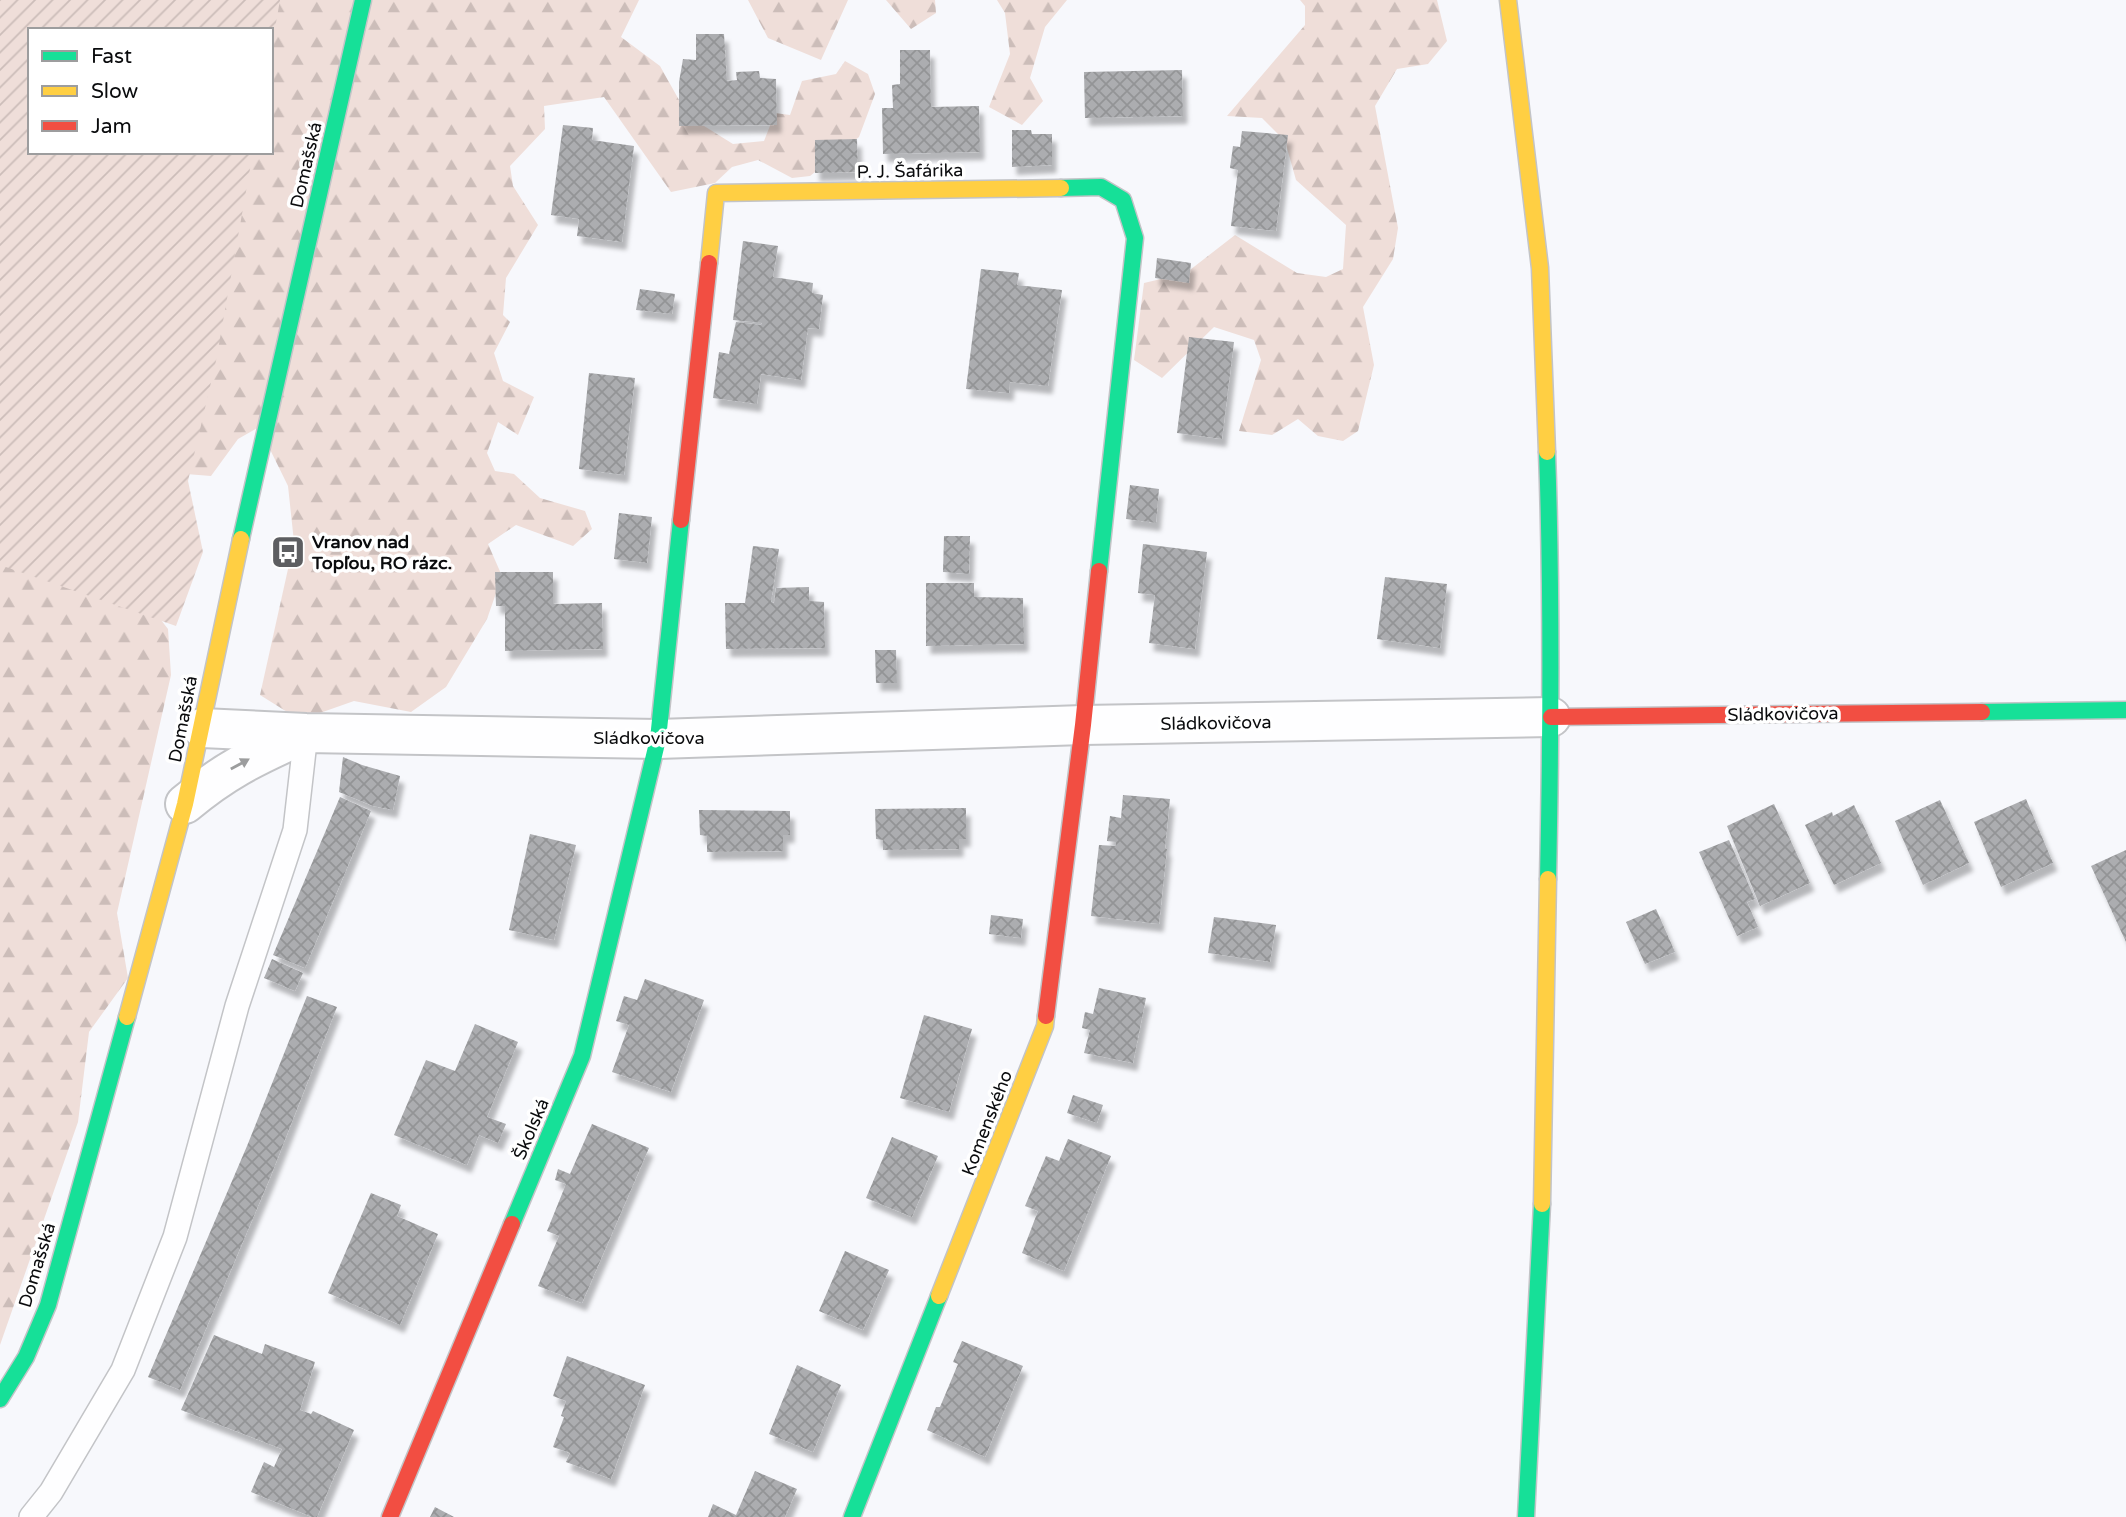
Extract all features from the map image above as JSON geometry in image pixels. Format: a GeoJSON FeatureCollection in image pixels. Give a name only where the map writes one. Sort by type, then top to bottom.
{"type":"FeatureCollection","features":[{"type":"Feature","properties":{"kind":"street","name":"Domašská"},"geometry":{"type":"LineString","coordinates":[[0,1399],[26,1357],[48,1305],[185,804],[215,655],[363,0]]}},
{"type":"Feature","properties":{"kind":"street"},"geometry":{"type":"LineString","coordinates":[[1508,0],[1540,268],[1550,534],[1551,717],[1543,1191],[1526,1517]]}},
{"type":"Feature","properties":{"kind":"street","name":"P. J. Šafárika"},"geometry":{"type":"LineString","coordinates":[[658,739],[716,193],[1101,187],[1123,200],[1135,238],[1083,725]]}},
{"type":"Feature","properties":{"kind":"street"},"geometry":{"type":"LineString","coordinates":[[215,655],[224,688],[248,731]]}},
{"type":"Feature","properties":{"kind":"street","name":"Sládkovičova"},"geometry":{"type":"LineString","coordinates":[[202,728],[306,733],[658,739],[1083,725],[2126,710]]}},
{"type":"Feature","properties":{"kind":"street","name":"Komenského"},"geometry":{"type":"LineString","coordinates":[[852,1517],[1045,1026],[1083,725]]}},
{"type":"Feature","properties":{"kind":"street"},"geometry":{"type":"LineString","coordinates":[[185,804],[216,778],[247,760],[306,733]]}},
{"type":"Feature","properties":{"kind":"street","name":"Školská"},"geometry":{"type":"LineString","coordinates":[[390,1517],[582,1056],[658,739]]}},
{"type":"Feature","properties":{"kind":"lane"},"geometry":{"type":"LineString","coordinates":[[30,1517],[51,1492],[123,1370],[175,1237],[237,1006],[295,830],[306,733]]}},
{"type":"Feature","properties":{"kind":"green space"},"geometry":{"type":"Polygon","coordinates":[[[0,0],[639,0],[621,37],[660,66],[688,116],[733,144],[764,141],[775,113],[790,115],[802,81],[836,74],[845,61],[868,74],[875,94],[859,137],[810,176],[792,178],[758,160],[732,167],[715,183],[671,192],[604,97],[544,106],[545,129],[510,166],[513,186],[538,225],[506,278],[503,315],[510,322],[494,353],[503,381],[534,397],[518,435],[498,422],[487,453],[495,471],[514,474],[540,498],[585,511],[592,529],[573,546],[516,525],[488,544],[502,576],[487,619],[446,687],[411,712],[354,701],[300,720],[260,695],[294,542],[288,486],[259,427],[238,439],[211,476],[186,474],[144,598],[168,629],[171,675],[117,913],[128,978],[89,1032],[78,1122],[0,1345],[0,0]]]}},
{"type":"Feature","properties":{"kind":"green space"},"geometry":{"type":"Polygon","coordinates":[[[0,0],[280,0],[273,40],[273,28],[28,28],[28,154],[253,154],[216,361],[188,481],[203,552],[176,626],[0,565],[0,0]]]}},
{"type":"Feature","properties":{"kind":"green space"},"geometry":{"type":"Polygon","coordinates":[[[748,0],[848,0],[821,60],[768,38],[748,0]]]}},
{"type":"Feature","properties":{"kind":"green space"},"geometry":{"type":"Polygon","coordinates":[[[886,0],[935,0],[936,13],[911,29],[886,0]]]}},
{"type":"Feature","properties":{"kind":"green space"},"geometry":{"type":"Polygon","coordinates":[[[997,0],[1067,0],[1045,27],[1030,78],[1043,101],[1022,125],[989,107],[1010,54],[1005,13],[997,0]]]}},
{"type":"Feature","properties":{"kind":"green space"},"geometry":{"type":"Polygon","coordinates":[[[1300,0],[1437,0],[1447,41],[1428,64],[1397,69],[1375,106],[1398,228],[1393,259],[1363,307],[1374,365],[1358,431],[1343,441],[1318,436],[1298,419],[1272,435],[1239,431],[1261,360],[1254,340],[1214,327],[1162,378],[1134,360],[1144,283],[1186,273],[1235,235],[1297,273],[1326,277],[1343,269],[1346,225],[1296,180],[1285,141],[1262,118],[1227,116],[1305,25],[1305,6],[1300,0]]]}},
{"type":"Feature","properties":{"kind":"building"},"geometry":{"type":"Polygon","coordinates":[[[696,34],[724,34],[727,81],[737,80],[736,72],[759,71],[760,78],[776,79],[777,125],[679,126],[679,82],[683,59],[696,60],[696,34]]]}},
{"type":"Feature","properties":{"kind":"building"},"geometry":{"type":"Polygon","coordinates":[[[900,50],[930,50],[931,107],[979,106],[980,152],[883,154],[882,108],[893,108],[892,85],[900,84],[900,50]]]}},
{"type":"Feature","properties":{"kind":"building"},"geometry":{"type":"Polygon","coordinates":[[[1182,70],[1183,116],[1085,118],[1084,72],[1182,70]]]}},
{"type":"Feature","properties":{"kind":"building"},"geometry":{"type":"Polygon","coordinates":[[[563,125],[593,128],[592,140],[634,146],[622,242],[577,236],[579,219],[551,215],[563,125]]]}},
{"type":"Feature","properties":{"kind":"building"},"geometry":{"type":"Polygon","coordinates":[[[1012,130],[1052,134],[1052,165],[1012,167],[1012,130]]]}},
{"type":"Feature","properties":{"kind":"building"},"geometry":{"type":"Polygon","coordinates":[[[1242,131],[1288,135],[1276,231],[1231,226],[1238,170],[1230,168],[1233,146],[1240,147],[1242,131]]]}},
{"type":"Feature","properties":{"kind":"building"},"geometry":{"type":"Polygon","coordinates":[[[857,139],[858,172],[815,173],[815,140],[857,139]]]}},
{"type":"Feature","properties":{"kind":"building"},"geometry":{"type":"Polygon","coordinates":[[[743,241],[778,246],[773,277],[813,283],[812,293],[823,295],[819,329],[808,328],[801,380],[761,374],[757,404],[713,398],[719,352],[729,354],[736,322],[762,323],[733,320],[743,241]]]}},
{"type":"Feature","properties":{"kind":"building"},"geometry":{"type":"Polygon","coordinates":[[[1157,258],[1191,263],[1189,283],[1155,278],[1157,258]]]}},
{"type":"Feature","properties":{"kind":"building"},"geometry":{"type":"Polygon","coordinates":[[[981,269],[1019,273],[1017,285],[1062,290],[1048,386],[1010,382],[1009,393],[966,389],[981,269]]]}},
{"type":"Feature","properties":{"kind":"building"},"geometry":{"type":"Polygon","coordinates":[[[640,289],[675,294],[672,314],[636,310],[640,289]]]}},
{"type":"Feature","properties":{"kind":"building"},"geometry":{"type":"Polygon","coordinates":[[[1189,337],[1234,342],[1222,439],[1177,433],[1189,337]]]}},
{"type":"Feature","properties":{"kind":"building"},"geometry":{"type":"Polygon","coordinates":[[[589,373],[635,378],[624,475],[579,469],[589,373]]]}},
{"type":"Feature","properties":{"kind":"building"},"geometry":{"type":"Polygon","coordinates":[[[1130,485],[1159,489],[1156,523],[1126,519],[1130,485]]]}},
{"type":"Feature","properties":{"kind":"building"},"geometry":{"type":"Polygon","coordinates":[[[619,513],[652,517],[647,563],[614,559],[619,513]]]}},
{"type":"Feature","properties":{"kind":"building"},"geometry":{"type":"Polygon","coordinates":[[[944,536],[970,536],[969,574],[943,572],[944,536]]]}},
{"type":"Feature","properties":{"kind":"building"},"geometry":{"type":"Polygon","coordinates":[[[1143,544],[1207,552],[1195,649],[1149,643],[1155,595],[1138,593],[1143,544]]]}},
{"type":"Feature","properties":{"kind":"building"},"geometry":{"type":"Polygon","coordinates":[[[753,546],[779,549],[771,602],[774,603],[776,588],[809,587],[809,601],[824,602],[825,648],[726,649],[725,603],[745,603],[753,546]]]}},
{"type":"Feature","properties":{"kind":"building"},"geometry":{"type":"Polygon","coordinates":[[[495,572],[553,572],[553,604],[602,603],[603,649],[505,651],[505,606],[496,606],[495,572]]]}},
{"type":"Feature","properties":{"kind":"building"},"geometry":{"type":"Polygon","coordinates":[[[1385,577],[1447,584],[1440,648],[1377,639],[1385,577]]]}},
{"type":"Feature","properties":{"kind":"building"},"geometry":{"type":"Polygon","coordinates":[[[926,583],[974,583],[974,597],[1023,598],[1024,644],[926,646],[926,583]]]}},
{"type":"Feature","properties":{"kind":"building"},"geometry":{"type":"Polygon","coordinates":[[[875,650],[896,650],[897,683],[876,683],[875,650]]]}},
{"type":"Feature","properties":{"kind":"building"},"geometry":{"type":"Polygon","coordinates":[[[343,757],[400,776],[393,810],[373,806],[339,792],[343,757]]]}},
{"type":"Feature","properties":{"kind":"building"},"geometry":{"type":"Polygon","coordinates":[[[1123,795],[1170,799],[1159,924],[1091,916],[1099,845],[1116,846],[1116,842],[1107,841],[1110,816],[1121,818],[1123,795]]]}},
{"type":"Feature","properties":{"kind":"building"},"geometry":{"type":"Polygon","coordinates":[[[340,797],[371,811],[305,968],[273,955],[340,797]]]}},
{"type":"Feature","properties":{"kind":"building"},"geometry":{"type":"Polygon","coordinates":[[[2026,799],[2053,863],[2001,887],[1974,822],[2026,799]]]}},
{"type":"Feature","properties":{"kind":"building"},"geometry":{"type":"Polygon","coordinates":[[[1940,800],[1969,863],[1923,885],[1895,821],[1940,800]]]}},
{"type":"Feature","properties":{"kind":"building"},"geometry":{"type":"Polygon","coordinates":[[[1774,804],[1810,883],[1760,906],[1727,826],[1774,804]]]}},
{"type":"Feature","properties":{"kind":"building"},"geometry":{"type":"Polygon","coordinates":[[[1854,805],[1881,863],[1834,885],[1805,825],[1832,812],[1833,816],[1854,805]]]}},
{"type":"Feature","properties":{"kind":"building"},"geometry":{"type":"Polygon","coordinates":[[[966,808],[966,839],[959,839],[959,849],[883,850],[883,840],[876,839],[875,809],[966,808]]]}},
{"type":"Feature","properties":{"kind":"building"},"geometry":{"type":"Polygon","coordinates":[[[699,810],[790,811],[790,835],[783,835],[783,851],[707,852],[707,836],[700,835],[699,810]]]}},
{"type":"Feature","properties":{"kind":"building"},"geometry":{"type":"Polygon","coordinates":[[[530,834],[576,845],[554,940],[509,930],[530,834]]]}},
{"type":"Feature","properties":{"kind":"building"},"geometry":{"type":"Polygon","coordinates":[[[1729,840],[1755,899],[1747,902],[1758,927],[1737,936],[1699,852],[1729,840]]]}},
{"type":"Feature","properties":{"kind":"building"},"geometry":{"type":"Polygon","coordinates":[[[2126,850],[2126,942],[2091,866],[2126,850]]]}},
{"type":"Feature","properties":{"kind":"building"},"geometry":{"type":"Polygon","coordinates":[[[1656,909],[1675,952],[1645,964],[1626,922],[1656,909]]]}},
{"type":"Feature","properties":{"kind":"building"},"geometry":{"type":"Polygon","coordinates":[[[991,915],[1023,919],[1021,938],[989,934],[991,915]]]}},
{"type":"Feature","properties":{"kind":"building"},"geometry":{"type":"Polygon","coordinates":[[[1214,917],[1276,925],[1270,962],[1208,953],[1214,917]]]}},
{"type":"Feature","properties":{"kind":"building"},"geometry":{"type":"Polygon","coordinates":[[[272,959],[303,973],[295,991],[264,978],[272,959]]]}},
{"type":"Feature","properties":{"kind":"building"},"geometry":{"type":"Polygon","coordinates":[[[645,979],[704,1000],[671,1092],[612,1072],[629,1025],[616,1021],[624,996],[637,1000],[645,979]]]}},
{"type":"Feature","properties":{"kind":"building"},"geometry":{"type":"Polygon","coordinates":[[[1099,988],[1146,998],[1133,1063],[1084,1053],[1090,1030],[1082,1028],[1085,1012],[1093,1014],[1099,988]]]}},
{"type":"Feature","properties":{"kind":"building"},"geometry":{"type":"Polygon","coordinates":[[[307,996],[337,1007],[270,1178],[180,1390],[148,1377],[247,1146],[307,996]]]}},
{"type":"Feature","properties":{"kind":"building"},"geometry":{"type":"Polygon","coordinates":[[[924,1015],[972,1029],[949,1112],[900,1098],[924,1015]]]}},
{"type":"Feature","properties":{"kind":"building"},"geometry":{"type":"Polygon","coordinates":[[[475,1024],[518,1042],[487,1117],[506,1124],[498,1143],[479,1135],[467,1165],[394,1135],[426,1060],[455,1071],[475,1024]]]}},
{"type":"Feature","properties":{"kind":"building"},"geometry":{"type":"Polygon","coordinates":[[[1073,1095],[1103,1105],[1097,1123],[1067,1113],[1073,1095]]]}},
{"type":"Feature","properties":{"kind":"building"},"geometry":{"type":"Polygon","coordinates":[[[592,1124],[649,1148],[582,1303],[538,1286],[559,1236],[547,1231],[566,1184],[555,1180],[558,1169],[570,1174],[592,1124]]]}},
{"type":"Feature","properties":{"kind":"building"},"geometry":{"type":"Polygon","coordinates":[[[892,1137],[938,1156],[912,1217],[866,1198],[892,1137]]]}},
{"type":"Feature","properties":{"kind":"building"},"geometry":{"type":"Polygon","coordinates":[[[1068,1139],[1111,1156],[1064,1271],[1022,1253],[1038,1211],[1025,1206],[1046,1156],[1059,1161],[1068,1139]]]}},
{"type":"Feature","properties":{"kind":"building"},"geometry":{"type":"Polygon","coordinates":[[[371,1193],[401,1205],[397,1216],[438,1234],[400,1325],[328,1293],[371,1193]]]}},
{"type":"Feature","properties":{"kind":"building"},"geometry":{"type":"Polygon","coordinates":[[[845,1251],[889,1270],[863,1330],[819,1311],[845,1251]]]}},
{"type":"Feature","properties":{"kind":"building"},"geometry":{"type":"Polygon","coordinates":[[[214,1335],[262,1354],[265,1344],[315,1362],[300,1410],[311,1414],[313,1411],[354,1430],[317,1517],[251,1492],[264,1462],[274,1467],[282,1449],[181,1410],[214,1335]]]}},
{"type":"Feature","properties":{"kind":"building"},"geometry":{"type":"Polygon","coordinates":[[[962,1341],[1023,1366],[985,1457],[927,1430],[958,1364],[953,1362],[962,1341]]]}},
{"type":"Feature","properties":{"kind":"building"},"geometry":{"type":"Polygon","coordinates":[[[567,1356],[645,1385],[611,1479],[566,1462],[570,1453],[553,1447],[564,1417],[561,1416],[566,1401],[553,1396],[567,1356]]]}},
{"type":"Feature","properties":{"kind":"building"},"geometry":{"type":"Polygon","coordinates":[[[797,1365],[841,1385],[813,1452],[769,1434],[797,1365]]]}},
{"type":"Feature","properties":{"kind":"building"},"geometry":{"type":"Polygon","coordinates":[[[755,1471],[797,1489],[785,1517],[708,1517],[713,1504],[736,1515],[755,1471]]]}},
{"type":"Feature","properties":{"kind":"building"},"geometry":{"type":"Polygon","coordinates":[[[435,1507],[454,1517],[430,1517],[435,1507]]]}},
{"type":"Feature","properties":{"kind":"traffic: fast"},"geometry":{"type":"LineString","coordinates":[[241,539],[363,0]]}},
{"type":"Feature","properties":{"kind":"traffic: fast"},"geometry":{"type":"LineString","coordinates":[[1061,188],[1101,187],[1123,200],[1135,238],[1099,571]]}},
{"type":"Feature","properties":{"kind":"traffic: fast"},"geometry":{"type":"LineString","coordinates":[[1547,452],[1550,559],[1548,879]]}},
{"type":"Feature","properties":{"kind":"traffic: fast"},"geometry":{"type":"LineString","coordinates":[[512,1224],[582,1056],[658,739],[681,520]]}},
{"type":"Feature","properties":{"kind":"traffic: fast"},"geometry":{"type":"LineString","coordinates":[[1982,712],[2126,710]]}},
{"type":"Feature","properties":{"kind":"traffic: fast"},"geometry":{"type":"LineString","coordinates":[[0,1399],[26,1357],[48,1305],[127,1017]]}},
{"type":"Feature","properties":{"kind":"traffic: fast"},"geometry":{"type":"LineString","coordinates":[[1526,1517],[1542,1204]]}},
{"type":"Feature","properties":{"kind":"traffic: fast"},"geometry":{"type":"LineString","coordinates":[[852,1517],[939,1296]]}},
{"type":"Feature","properties":{"kind":"traffic: slow"},"geometry":{"type":"LineString","coordinates":[[1508,0],[1540,268],[1547,452]]}},
{"type":"Feature","properties":{"kind":"traffic: slow"},"geometry":{"type":"LineString","coordinates":[[709,263],[716,193],[1061,188]]}},
{"type":"Feature","properties":{"kind":"traffic: slow"},"geometry":{"type":"LineString","coordinates":[[127,1017],[185,804],[241,539]]}},
{"type":"Feature","properties":{"kind":"traffic: slow"},"geometry":{"type":"LineString","coordinates":[[1542,1204],[1548,879]]}},
{"type":"Feature","properties":{"kind":"traffic: slow"},"geometry":{"type":"LineString","coordinates":[[939,1296],[1045,1026],[1046,1016]]}},
{"type":"Feature","properties":{"kind":"traffic: jam"},"geometry":{"type":"LineString","coordinates":[[681,520],[709,263]]}},
{"type":"Feature","properties":{"kind":"traffic: jam"},"geometry":{"type":"LineString","coordinates":[[1046,1016],[1083,725],[1099,571]]}},
{"type":"Feature","properties":{"kind":"traffic: jam"},"geometry":{"type":"LineString","coordinates":[[1551,717],[1982,712]]}},
{"type":"Feature","properties":{"kind":"traffic: jam"},"geometry":{"type":"LineString","coordinates":[[390,1517],[512,1224]]}},
{"type":"Feature","properties":{"kind":"place","name":"Vranov nad Topľou, RO rázc."},"geometry":{"type":"Point","coordinates":[288,552]}}]}
